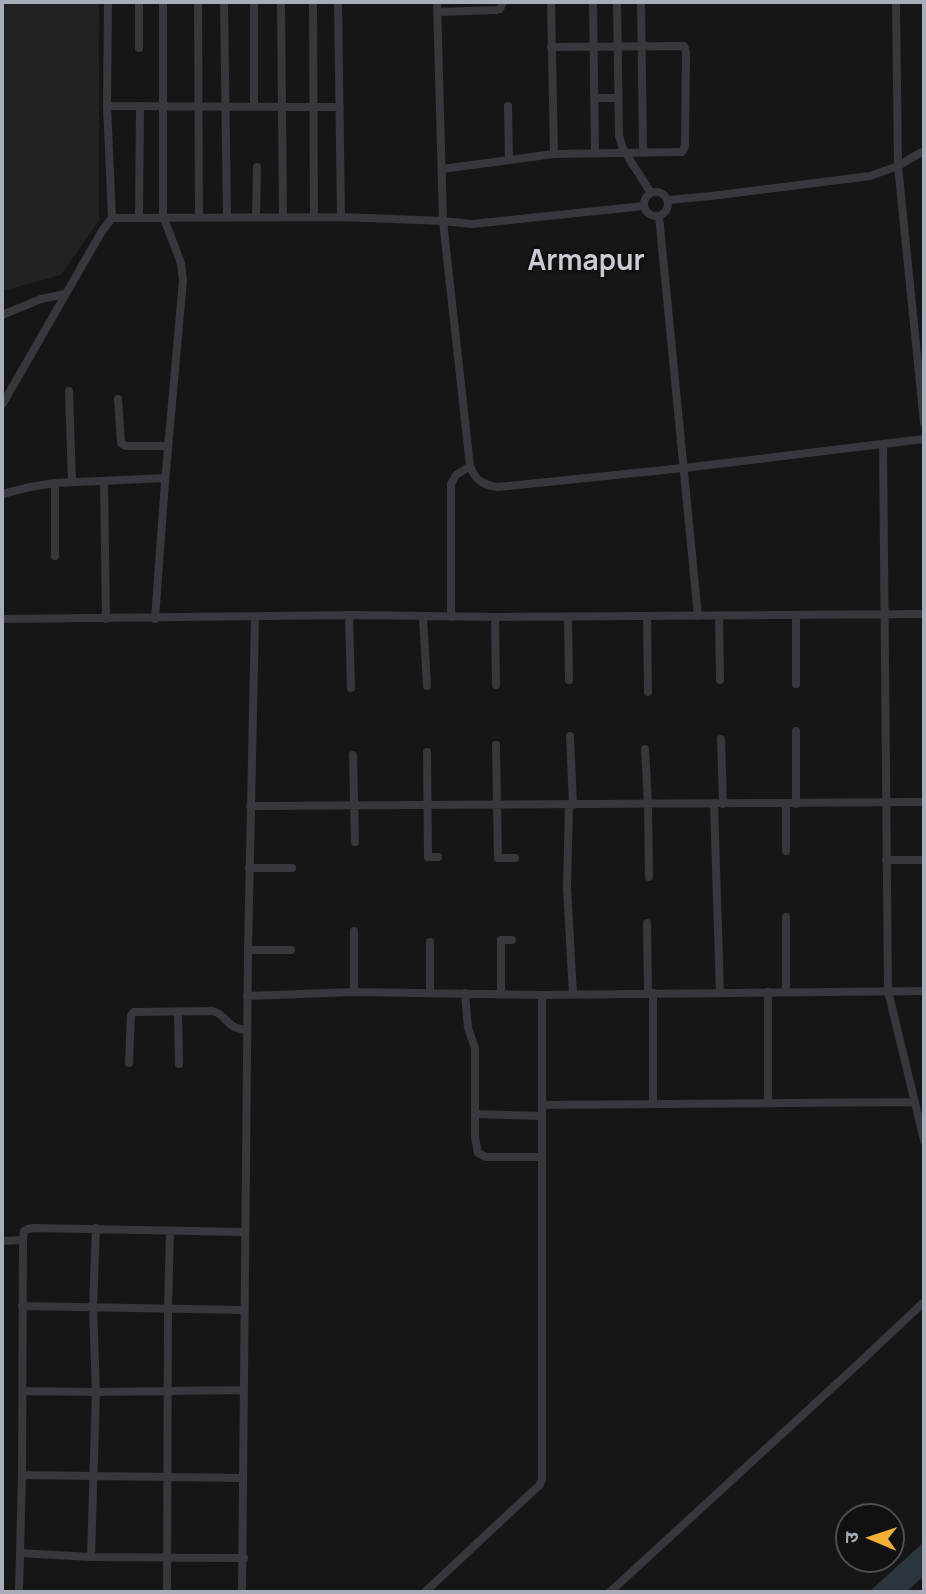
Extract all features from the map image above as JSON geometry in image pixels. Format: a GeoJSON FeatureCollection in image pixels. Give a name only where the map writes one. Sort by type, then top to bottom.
{"type":"FeatureCollection","features":[{"type":"Feature","properties":{"kind":"street"},"geometry":{"type":"LineString","coordinates":[[2,405],[112,218],[107,106],[108,2]]}},
{"type":"Feature","properties":{"kind":"street"},"geometry":{"type":"LineString","coordinates":[[139,2],[139,48]]}},
{"type":"Feature","properties":{"kind":"street"},"geometry":{"type":"LineString","coordinates":[[155,619],[183,280],[181,263],[163,216],[163,2]]}},
{"type":"Feature","properties":{"kind":"street"},"geometry":{"type":"LineString","coordinates":[[198,2],[199,217]]}},
{"type":"Feature","properties":{"kind":"street"},"geometry":{"type":"LineString","coordinates":[[224,2],[227,217]]}},
{"type":"Feature","properties":{"kind":"street"},"geometry":{"type":"LineString","coordinates":[[254,2],[254,106]]}},
{"type":"Feature","properties":{"kind":"street"},"geometry":{"type":"LineString","coordinates":[[281,2],[283,217]]}},
{"type":"Feature","properties":{"kind":"street"},"geometry":{"type":"LineString","coordinates":[[313,2],[314,217]]}},
{"type":"Feature","properties":{"kind":"street"},"geometry":{"type":"LineString","coordinates":[[338,2],[341,217]]}},
{"type":"Feature","properties":{"kind":"street"},"geometry":{"type":"LineString","coordinates":[[437,2],[443,221],[470,466],[475,478],[485,485],[498,487],[924,439]]}},
{"type":"Feature","properties":{"kind":"street"},"geometry":{"type":"LineString","coordinates":[[438,12],[496,10],[500,9],[503,2]]}},
{"type":"Feature","properties":{"kind":"street"},"geometry":{"type":"LineString","coordinates":[[551,2],[554,154]]}},
{"type":"Feature","properties":{"kind":"street"},"geometry":{"type":"LineString","coordinates":[[593,2],[594,153]]}},
{"type":"Feature","properties":{"kind":"street"},"geometry":{"type":"LineString","coordinates":[[617,2],[620,144],[652,193]]}},
{"type":"Feature","properties":{"kind":"street"},"geometry":{"type":"LineString","coordinates":[[641,2],[643,152]]}},
{"type":"Feature","properties":{"kind":"street"},"geometry":{"type":"LineString","coordinates":[[896,2],[898,166],[924,423]]}},
{"type":"Feature","properties":{"kind":"street"},"geometry":{"type":"LineString","coordinates":[[442,169],[554,154],[684,150],[684,47],[551,47]]}},
{"type":"Feature","properties":{"kind":"street"},"geometry":{"type":"LineString","coordinates":[[594,98],[618,98]]}},
{"type":"Feature","properties":{"kind":"street"},"geometry":{"type":"LineString","coordinates":[[107,106],[340,107]]}},
{"type":"Feature","properties":{"kind":"street"},"geometry":{"type":"LineString","coordinates":[[139,216],[140,106]]}},
{"type":"Feature","properties":{"kind":"street"},"geometry":{"type":"LineString","coordinates":[[508,106],[509,160]]}},
{"type":"Feature","properties":{"kind":"street"},"geometry":{"type":"LineString","coordinates":[[668,200],[870,176],[898,166],[924,152]]}},
{"type":"Feature","properties":{"kind":"street"},"geometry":{"type":"LineString","coordinates":[[256,217],[257,167]]}},
{"type":"Feature","properties":{"kind":"street"},"geometry":{"type":"LineString","coordinates":[[659,192],[668,200],[666,211],[659,216],[648,213],[644,206],[645,198],[652,193],[659,192]]}},
{"type":"Feature","properties":{"kind":"street"},"geometry":{"type":"LineString","coordinates":[[112,218],[341,217],[471,224],[644,206]]}},
{"type":"Feature","properties":{"kind":"street"},"geometry":{"type":"LineString","coordinates":[[659,216],[698,616]]}},
{"type":"Feature","properties":{"kind":"street"},"geometry":{"type":"LineString","coordinates":[[2,314],[41,299],[65,294]]}},
{"type":"Feature","properties":{"kind":"street"},"geometry":{"type":"LineString","coordinates":[[69,391],[72,482]]}},
{"type":"Feature","properties":{"kind":"street"},"geometry":{"type":"LineString","coordinates":[[118,399],[121,443],[127,446],[168,446]]}},
{"type":"Feature","properties":{"kind":"street"},"geometry":{"type":"LineString","coordinates":[[883,444],[888,991],[924,1140]]}},
{"type":"Feature","properties":{"kind":"street"},"geometry":{"type":"LineString","coordinates":[[451,617],[451,484],[456,475],[470,466]]}},
{"type":"Feature","properties":{"kind":"street"},"geometry":{"type":"LineString","coordinates":[[2,494],[55,483],[165,478]]}},
{"type":"Feature","properties":{"kind":"street"},"geometry":{"type":"LineString","coordinates":[[104,481],[106,619]]}},
{"type":"Feature","properties":{"kind":"street"},"geometry":{"type":"LineString","coordinates":[[55,483],[55,556]]}},
{"type":"Feature","properties":{"kind":"street"},"geometry":{"type":"LineString","coordinates":[[2,619],[349,615],[568,617],[924,614]]}},
{"type":"Feature","properties":{"kind":"street"},"geometry":{"type":"LineString","coordinates":[[349,615],[351,688]]}},
{"type":"Feature","properties":{"kind":"street"},"geometry":{"type":"LineString","coordinates":[[796,615],[796,684]]}},
{"type":"Feature","properties":{"kind":"street"},"geometry":{"type":"LineString","coordinates":[[647,616],[648,692]]}},
{"type":"Feature","properties":{"kind":"street"},"geometry":{"type":"LineString","coordinates":[[719,616],[720,680]]}},
{"type":"Feature","properties":{"kind":"street"},"geometry":{"type":"LineString","coordinates":[[242,1592],[247,996],[255,617]]}},
{"type":"Feature","properties":{"kind":"street"},"geometry":{"type":"LineString","coordinates":[[423,617],[427,685]]}},
{"type":"Feature","properties":{"kind":"street"},"geometry":{"type":"LineString","coordinates":[[495,617],[496,685]]}},
{"type":"Feature","properties":{"kind":"street"},"geometry":{"type":"LineString","coordinates":[[568,617],[569,680]]}},
{"type":"Feature","properties":{"kind":"street"},"geometry":{"type":"LineString","coordinates":[[796,731],[796,804]]}},
{"type":"Feature","properties":{"kind":"street"},"geometry":{"type":"LineString","coordinates":[[570,736],[568,888],[573,994]]}},
{"type":"Feature","properties":{"kind":"street"},"geometry":{"type":"LineString","coordinates":[[720,993],[718,804],[721,738]]}},
{"type":"Feature","properties":{"kind":"street"},"geometry":{"type":"LineString","coordinates":[[496,745],[498,858],[514,858]]}},
{"type":"Feature","properties":{"kind":"street"},"geometry":{"type":"LineString","coordinates":[[645,749],[649,877]]}},
{"type":"Feature","properties":{"kind":"street"},"geometry":{"type":"LineString","coordinates":[[427,752],[428,857],[438,857]]}},
{"type":"Feature","properties":{"kind":"street"},"geometry":{"type":"LineString","coordinates":[[353,755],[355,842]]}},
{"type":"Feature","properties":{"kind":"street"},"geometry":{"type":"LineString","coordinates":[[250,806],[924,802]]}},
{"type":"Feature","properties":{"kind":"street"},"geometry":{"type":"LineString","coordinates":[[786,804],[786,851]]}},
{"type":"Feature","properties":{"kind":"street"},"geometry":{"type":"LineString","coordinates":[[886,860],[924,860]]}},
{"type":"Feature","properties":{"kind":"street"},"geometry":{"type":"LineString","coordinates":[[249,868],[292,868]]}},
{"type":"Feature","properties":{"kind":"street"},"geometry":{"type":"LineString","coordinates":[[786,917],[786,992]]}},
{"type":"Feature","properties":{"kind":"street"},"geometry":{"type":"LineString","coordinates":[[647,923],[653,1104]]}},
{"type":"Feature","properties":{"kind":"street"},"geometry":{"type":"LineString","coordinates":[[354,931],[354,992]]}},
{"type":"Feature","properties":{"kind":"street"},"geometry":{"type":"LineString","coordinates":[[501,994],[501,940],[512,940]]}},
{"type":"Feature","properties":{"kind":"street"},"geometry":{"type":"LineString","coordinates":[[430,942],[430,993]]}},
{"type":"Feature","properties":{"kind":"street"},"geometry":{"type":"LineString","coordinates":[[248,950],[291,950]]}},
{"type":"Feature","properties":{"kind":"street"},"geometry":{"type":"LineString","coordinates":[[247,996],[354,992],[542,995],[924,991]]}},
{"type":"Feature","properties":{"kind":"street"},"geometry":{"type":"LineString","coordinates":[[768,992],[768,1103]]}},
{"type":"Feature","properties":{"kind":"street"},"geometry":{"type":"LineString","coordinates":[[465,993],[468,1028],[475,1048],[478,1153],[481,1156],[542,1157]]}},
{"type":"Feature","properties":{"kind":"street"},"geometry":{"type":"LineString","coordinates":[[425,1592],[539,1486],[542,1480],[542,995]]}},
{"type":"Feature","properties":{"kind":"street"},"geometry":{"type":"LineString","coordinates":[[178,1012],[178,1064]]}},
{"type":"Feature","properties":{"kind":"street"},"geometry":{"type":"LineString","coordinates":[[129,1063],[132,1013],[217,1012],[231,1027],[247,1030]]}},
{"type":"Feature","properties":{"kind":"street"},"geometry":{"type":"LineString","coordinates":[[542,1105],[915,1102]]}},
{"type":"Feature","properties":{"kind":"street"},"geometry":{"type":"LineString","coordinates":[[475,1114],[542,1116]]}},
{"type":"Feature","properties":{"kind":"street"},"geometry":{"type":"LineString","coordinates":[[19,1592],[24,1231],[28,1228],[96,1228],[244,1232]]}},
{"type":"Feature","properties":{"kind":"street"},"geometry":{"type":"LineString","coordinates":[[91,1558],[96,1392],[93,1307],[96,1228]]}},
{"type":"Feature","properties":{"kind":"street"},"geometry":{"type":"LineString","coordinates":[[167,1592],[170,1231]]}},
{"type":"Feature","properties":{"kind":"street"},"geometry":{"type":"LineString","coordinates":[[2,1241],[23,1240]]}},
{"type":"Feature","properties":{"kind":"street"},"geometry":{"type":"LineString","coordinates":[[610,1592],[924,1301]]}},
{"type":"Feature","properties":{"kind":"street"},"geometry":{"type":"LineString","coordinates":[[22,1306],[244,1310]]}},
{"type":"Feature","properties":{"kind":"street"},"geometry":{"type":"LineString","coordinates":[[23,1391],[243,1390]]}},
{"type":"Feature","properties":{"kind":"street"},"geometry":{"type":"LineString","coordinates":[[22,1475],[243,1478]]}},
{"type":"Feature","properties":{"kind":"street"},"geometry":{"type":"LineString","coordinates":[[20,1553],[91,1558],[244,1558]]}},
{"type":"Feature","properties":{"kind":"shaded area"},"geometry":{"type":"Polygon","coordinates":[[[2,2],[99,2],[99,220],[61,275],[2,291],[2,2]]]}},
{"type":"Feature","properties":{"kind":"shaded area"},"geometry":{"type":"Polygon","coordinates":[[[924,1542],[924,1576],[906,1592],[869,1592],[890,1573],[905,1573],[905,1559],[924,1542]]]}},
{"type":"Feature","properties":{"kind":"district","name":"Armapur"},"geometry":{"type":"Point","coordinates":[586,262]}}]}
